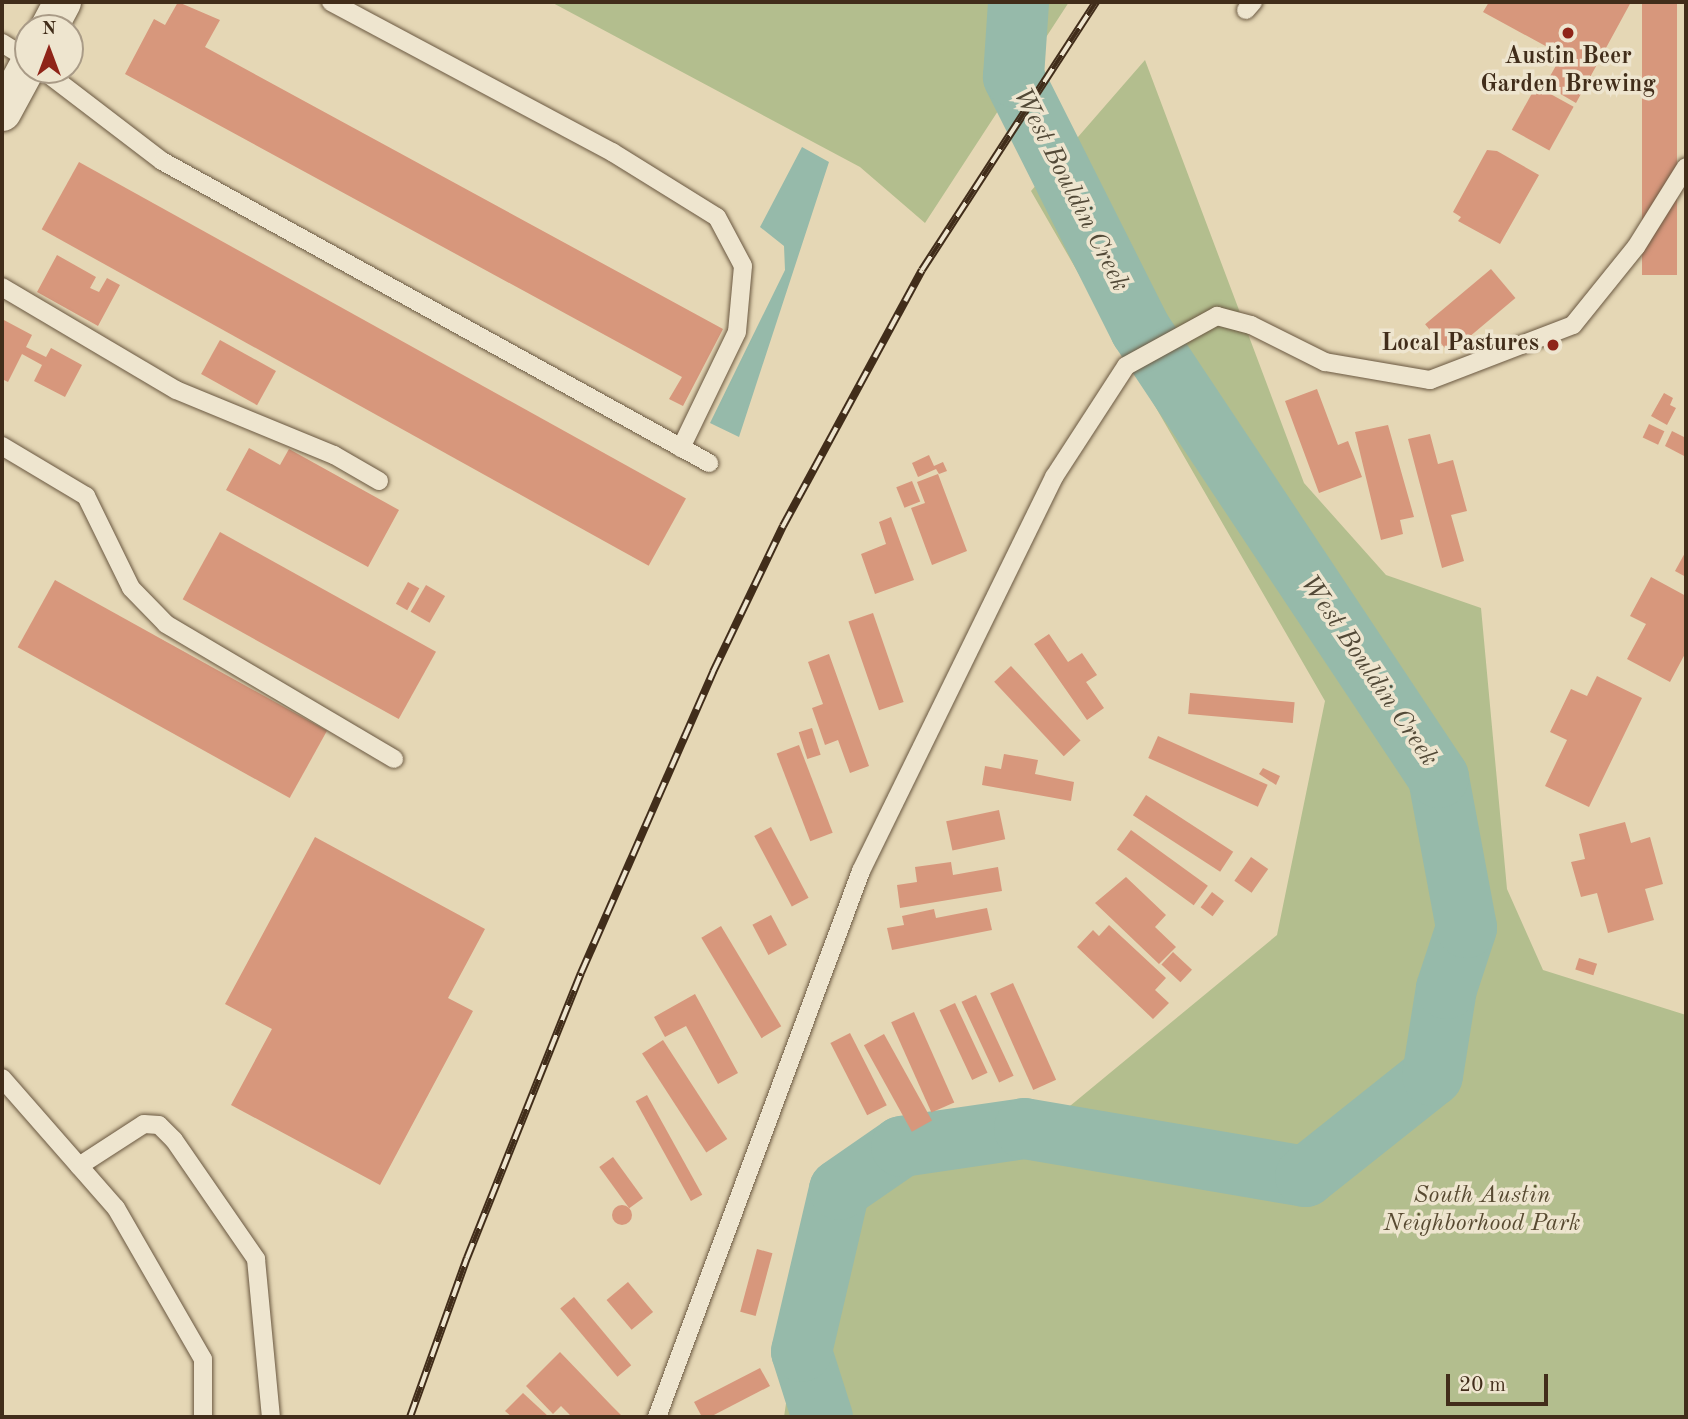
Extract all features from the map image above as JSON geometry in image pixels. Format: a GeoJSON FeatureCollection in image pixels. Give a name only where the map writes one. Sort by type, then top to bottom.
{"type":"FeatureCollection","features":[{"type":"Feature","properties":{"kind":"street"},"geometry":{"type":"LineString","coordinates":[[2,112],[17,84]]}},
{"type":"Feature","properties":{"kind":"lane"},"geometry":{"type":"LineString","coordinates":[[331,2],[612,152],[717,217],[743,266],[737,332],[681,448]]}},
{"type":"Feature","properties":{"kind":"lane"},"geometry":{"type":"LineString","coordinates":[[61,84],[162,161],[709,463]]}},
{"type":"Feature","properties":{"kind":"lane"},"geometry":{"type":"LineString","coordinates":[[657,1417],[861,871],[1054,477],[1126,366],[1217,316],[1251,325],[1325,362],[1430,380],[1573,325],[1636,247],[1686,167]]}},
{"type":"Feature","properties":{"kind":"lane"},"geometry":{"type":"LineString","coordinates":[[2,287],[176,390],[334,455],[379,481]]}},
{"type":"Feature","properties":{"kind":"lane"},"geometry":{"type":"LineString","coordinates":[[2,446],[86,496],[131,588],[166,624],[394,759]]}},
{"type":"Feature","properties":{"kind":"lane"},"geometry":{"type":"LineString","coordinates":[[2,1078],[116,1208],[203,1359],[203,1417]]}},
{"type":"Feature","properties":{"kind":"lane"},"geometry":{"type":"LineString","coordinates":[[79,1166],[144,1124],[159,1125],[174,1140],[256,1259],[271,1417]]}},
{"type":"Feature","properties":{"kind":"green space"},"geometry":{"type":"Polygon","coordinates":[[[551,2],[1069,2],[925,223],[860,167],[551,2]]]}},
{"type":"Feature","properties":{"kind":"green space","name":"South Austin Neighborhood Park"},"geometry":{"type":"Polygon","coordinates":[[[1145,60],[1304,483],[1386,575],[1481,608],[1507,889],[1543,970],[1686,1015],[1686,1417],[784,1417],[817,1193],[851,1155],[982,1114],[1053,1120],[1277,935],[1325,701],[1031,191],[1145,60]]]}},
{"type":"Feature","properties":{"kind":"shaded area"},"geometry":{"type":"Polygon","coordinates":[[[802,147],[829,162],[739,437],[710,423],[785,270],[784,246],[760,227],[802,147]]]}},
{"type":"Feature","properties":{"kind":"building"},"geometry":{"type":"Polygon","coordinates":[[[178,2],[220,20],[205,47],[723,329],[683,406],[669,399],[682,377],[125,74],[154,19],[165,25],[178,2]]]}},
{"type":"Feature","properties":{"kind":"building","name":"Austin Beer Garden Brewing"},"geometry":{"type":"Polygon","coordinates":[[[1489,2],[1631,2],[1576,103],[1545,85],[1562,55],[1483,12],[1489,2]]]}},
{"type":"Feature","properties":{"kind":"building"},"geometry":{"type":"Polygon","coordinates":[[[1642,2],[1677,2],[1677,275],[1642,275],[1642,2]]]}},
{"type":"Feature","properties":{"kind":"building"},"geometry":{"type":"Polygon","coordinates":[[[1536,86],[1574,107],[1549,151],[1512,130],[1536,86]]]}},
{"type":"Feature","properties":{"kind":"building"},"geometry":{"type":"Polygon","coordinates":[[[1487,150],[1497,151],[1539,175],[1500,244],[1458,221],[1461,217],[1453,212],[1487,150]]]}},
{"type":"Feature","properties":{"kind":"building"},"geometry":{"type":"Polygon","coordinates":[[[79,162],[686,498],[649,566],[42,229],[79,162]]]}},
{"type":"Feature","properties":{"kind":"building"},"geometry":{"type":"Polygon","coordinates":[[[57,255],[96,277],[90,288],[99,292],[107,278],[120,285],[98,326],[37,292],[57,255]]]}},
{"type":"Feature","properties":{"kind":"building"},"geometry":{"type":"Polygon","coordinates":[[[1491,269],[1515,298],[1450,353],[1425,324],[1491,269]]]}},
{"type":"Feature","properties":{"kind":"building"},"geometry":{"type":"Polygon","coordinates":[[[2,319],[32,335],[26,347],[46,357],[51,348],[82,365],[65,397],[34,381],[42,365],[22,354],[8,382],[2,379],[2,319]]]}},
{"type":"Feature","properties":{"kind":"building"},"geometry":{"type":"Polygon","coordinates":[[[220,340],[276,371],[257,405],[201,374],[220,340]]]}},
{"type":"Feature","properties":{"kind":"building"},"geometry":{"type":"Polygon","coordinates":[[[1317,389],[1338,445],[1348,441],[1362,477],[1319,493],[1285,401],[1317,389]]]}},
{"type":"Feature","properties":{"kind":"building"},"geometry":{"type":"Polygon","coordinates":[[[1664,393],[1673,398],[1670,405],[1676,408],[1667,425],[1651,416],[1664,393]]]}},
{"type":"Feature","properties":{"kind":"building"},"geometry":{"type":"Polygon","coordinates":[[[1649,424],[1664,431],[1658,445],[1643,438],[1649,424]]]}},
{"type":"Feature","properties":{"kind":"building"},"geometry":{"type":"Polygon","coordinates":[[[1388,425],[1414,517],[1400,520],[1403,534],[1381,540],[1355,432],[1388,425]]]}},
{"type":"Feature","properties":{"kind":"building"},"geometry":{"type":"Polygon","coordinates":[[[1672,431],[1686,438],[1686,457],[1665,446],[1672,431]]]}},
{"type":"Feature","properties":{"kind":"building"},"geometry":{"type":"Polygon","coordinates":[[[1430,434],[1438,464],[1453,460],[1467,511],[1451,515],[1464,561],[1442,568],[1408,439],[1430,434]]]}},
{"type":"Feature","properties":{"kind":"building"},"geometry":{"type":"Polygon","coordinates":[[[249,448],[280,465],[289,449],[399,510],[368,567],[226,490],[249,448]]]}},
{"type":"Feature","properties":{"kind":"building"},"geometry":{"type":"Polygon","coordinates":[[[929,455],[934,466],[943,462],[947,471],[939,474],[936,469],[918,477],[912,463],[929,455]]]}},
{"type":"Feature","properties":{"kind":"building"},"geometry":{"type":"Polygon","coordinates":[[[938,474],[967,551],[932,565],[911,508],[925,503],[917,482],[938,474]]]}},
{"type":"Feature","properties":{"kind":"building"},"geometry":{"type":"Polygon","coordinates":[[[912,481],[920,501],[904,508],[896,487],[912,481]]]}},
{"type":"Feature","properties":{"kind":"building"},"geometry":{"type":"Polygon","coordinates":[[[891,517],[914,580],[875,594],[861,554],[886,544],[879,522],[891,517]]]}},
{"type":"Feature","properties":{"kind":"building"},"geometry":{"type":"Polygon","coordinates":[[[220,532],[436,652],[399,719],[183,599],[220,532]]]}},
{"type":"Feature","properties":{"kind":"building"},"geometry":{"type":"Polygon","coordinates":[[[1686,551],[1686,577],[1675,571],[1686,551]]]}},
{"type":"Feature","properties":{"kind":"building"},"geometry":{"type":"Polygon","coordinates":[[[1651,577],[1686,596],[1686,652],[1670,682],[1627,659],[1646,624],[1630,616],[1651,577]]]}},
{"type":"Feature","properties":{"kind":"building"},"geometry":{"type":"Polygon","coordinates":[[[55,580],[327,731],[290,798],[18,647],[55,580]]]}},
{"type":"Feature","properties":{"kind":"building"},"geometry":{"type":"Polygon","coordinates":[[[408,582],[419,588],[407,610],[396,604],[408,582]]]}},
{"type":"Feature","properties":{"kind":"building"},"geometry":{"type":"Polygon","coordinates":[[[426,585],[445,596],[430,623],[410,612],[426,585]]]}},
{"type":"Feature","properties":{"kind":"building"},"geometry":{"type":"Polygon","coordinates":[[[873,613],[904,702],[879,710],[848,621],[873,613]]]}},
{"type":"Feature","properties":{"kind":"building"},"geometry":{"type":"Polygon","coordinates":[[[1049,634],[1068,662],[1082,653],[1097,675],[1086,682],[1104,708],[1087,720],[1034,644],[1049,634]]]}},
{"type":"Feature","properties":{"kind":"building"},"geometry":{"type":"Polygon","coordinates":[[[829,654],[869,766],[850,773],[838,740],[825,745],[812,708],[823,704],[808,662],[829,654]]]}},
{"type":"Feature","properties":{"kind":"building"},"geometry":{"type":"Polygon","coordinates":[[[1011,666],[1081,741],[1064,756],[994,682],[1011,666]]]}},
{"type":"Feature","properties":{"kind":"building"},"geometry":{"type":"Polygon","coordinates":[[[1597,676],[1642,698],[1589,807],[1545,786],[1567,740],[1550,732],[1571,689],[1587,696],[1597,676]]]}},
{"type":"Feature","properties":{"kind":"building"},"geometry":{"type":"Polygon","coordinates":[[[1190,693],[1295,702],[1293,723],[1188,714],[1190,693]]]}},
{"type":"Feature","properties":{"kind":"building"},"geometry":{"type":"Polygon","coordinates":[[[812,728],[821,755],[807,759],[799,732],[812,728]]]}},
{"type":"Feature","properties":{"kind":"building"},"geometry":{"type":"Polygon","coordinates":[[[1158,736],[1268,785],[1258,807],[1148,758],[1158,736]]]}},
{"type":"Feature","properties":{"kind":"building"},"geometry":{"type":"Polygon","coordinates":[[[799,745],[833,833],[810,841],[777,754],[799,745]]]}},
{"type":"Feature","properties":{"kind":"building"},"geometry":{"type":"Polygon","coordinates":[[[1004,754],[1038,760],[1035,774],[1074,782],[1071,801],[982,785],[985,766],[1001,769],[1004,754]]]}},
{"type":"Feature","properties":{"kind":"building"},"geometry":{"type":"Polygon","coordinates":[[[1263,768],[1280,776],[1276,785],[1259,774],[1263,768]]]}},
{"type":"Feature","properties":{"kind":"building"},"geometry":{"type":"Polygon","coordinates":[[[1146,795],[1233,852],[1220,872],[1133,815],[1146,795]]]}},
{"type":"Feature","properties":{"kind":"building"},"geometry":{"type":"Polygon","coordinates":[[[999,810],[1005,839],[952,851],[946,821],[999,810]]]}},
{"type":"Feature","properties":{"kind":"building"},"geometry":{"type":"Polygon","coordinates":[[[1625,822],[1631,843],[1650,837],[1663,884],[1645,889],[1654,920],[1608,933],[1597,893],[1581,897],[1571,862],[1585,859],[1579,834],[1625,822]]]}},
{"type":"Feature","properties":{"kind":"building"},"geometry":{"type":"Polygon","coordinates":[[[771,827],[809,898],[792,907],[754,836],[771,827]]]}},
{"type":"Feature","properties":{"kind":"building"},"geometry":{"type":"Polygon","coordinates":[[[1131,830],[1208,886],[1194,905],[1117,849],[1131,830]]]}},
{"type":"Feature","properties":{"kind":"building"},"geometry":{"type":"Polygon","coordinates":[[[315,837],[485,929],[448,998],[473,1011],[380,1185],[231,1105],[272,1029],[225,1004],[315,837]]]}},
{"type":"Feature","properties":{"kind":"building"},"geometry":{"type":"Polygon","coordinates":[[[1251,857],[1268,869],[1252,893],[1234,881],[1251,857]]]}},
{"type":"Feature","properties":{"kind":"building"},"geometry":{"type":"Polygon","coordinates":[[[951,862],[953,875],[998,867],[1002,891],[900,908],[897,885],[917,882],[915,867],[951,862]]]}},
{"type":"Feature","properties":{"kind":"building"},"geometry":{"type":"Polygon","coordinates":[[[1126,877],[1166,915],[1155,927],[1176,947],[1159,964],[1095,903],[1126,877]]]}},
{"type":"Feature","properties":{"kind":"building"},"geometry":{"type":"Polygon","coordinates":[[[1212,892],[1224,901],[1213,916],[1201,907],[1212,892]]]}},
{"type":"Feature","properties":{"kind":"building"},"geometry":{"type":"Polygon","coordinates":[[[987,908],[992,930],[892,950],[887,928],[904,925],[902,916],[934,909],[936,918],[987,908]]]}},
{"type":"Feature","properties":{"kind":"building"},"geometry":{"type":"Polygon","coordinates":[[[771,915],[787,945],[768,955],[752,925],[771,915]]]}},
{"type":"Feature","properties":{"kind":"building"},"geometry":{"type":"Polygon","coordinates":[[[1109,925],[1166,978],[1155,990],[1169,1003],[1153,1019],[1077,947],[1093,930],[1099,936],[1109,925]]]}},
{"type":"Feature","properties":{"kind":"building"},"geometry":{"type":"Polygon","coordinates":[[[721,926],[781,1026],[762,1038],[701,938],[721,926]]]}},
{"type":"Feature","properties":{"kind":"building"},"geometry":{"type":"Polygon","coordinates":[[[1173,952],[1192,970],[1180,982],[1161,964],[1173,952]]]}},
{"type":"Feature","properties":{"kind":"building"},"geometry":{"type":"Polygon","coordinates":[[[1579,958],[1597,964],[1593,975],[1575,969],[1579,958]]]}},
{"type":"Feature","properties":{"kind":"building"},"geometry":{"type":"Polygon","coordinates":[[[1013,983],[1056,1080],[1033,1090],[990,993],[1013,983]]]}},
{"type":"Feature","properties":{"kind":"building"},"geometry":{"type":"Polygon","coordinates":[[[695,994],[738,1073],[718,1084],[686,1026],[665,1037],[654,1017],[695,994]]]}},
{"type":"Feature","properties":{"kind":"building"},"geometry":{"type":"Polygon","coordinates":[[[976,995],[1014,1076],[999,1082],[961,1002],[976,995]]]}},
{"type":"Feature","properties":{"kind":"building"},"geometry":{"type":"Polygon","coordinates":[[[955,1003],[988,1073],[972,1080],[940,1010],[955,1003]]]}},
{"type":"Feature","properties":{"kind":"building"},"geometry":{"type":"Polygon","coordinates":[[[914,1012],[954,1102],[931,1113],[891,1022],[914,1012]]]}},
{"type":"Feature","properties":{"kind":"building"},"geometry":{"type":"Polygon","coordinates":[[[850,1033],[887,1105],[867,1115],[830,1043],[850,1033]]]}},
{"type":"Feature","properties":{"kind":"building"},"geometry":{"type":"Polygon","coordinates":[[[884,1034],[932,1121],[912,1132],[864,1045],[884,1034]]]}},
{"type":"Feature","properties":{"kind":"building"},"geometry":{"type":"Polygon","coordinates":[[[663,1040],[727,1139],[706,1153],[642,1054],[663,1040]]]}},
{"type":"Feature","properties":{"kind":"building"},"geometry":{"type":"Polygon","coordinates":[[[647,1095],[702,1195],[691,1201],[636,1101],[647,1095]]]}},
{"type":"Feature","properties":{"kind":"building"},"geometry":{"type":"Polygon","coordinates":[[[613,1157],[643,1198],[629,1208],[599,1167],[613,1157]]]}},
{"type":"Feature","properties":{"kind":"building"},"geometry":{"type":"Polygon","coordinates":[[[622,1205],[629,1208],[632,1215],[629,1222],[622,1225],[615,1222],[612,1215],[615,1208],[622,1205]]]}},
{"type":"Feature","properties":{"kind":"building"},"geometry":{"type":"Polygon","coordinates":[[[757,1249],[772,1253],[756,1316],[740,1312],[757,1249]]]}},
{"type":"Feature","properties":{"kind":"building"},"geometry":{"type":"Polygon","coordinates":[[[628,1282],[653,1312],[632,1330],[607,1300],[628,1282]]]}},
{"type":"Feature","properties":{"kind":"building"},"geometry":{"type":"Polygon","coordinates":[[[574,1297],[631,1365],[617,1377],[560,1309],[574,1297]]]}},
{"type":"Feature","properties":{"kind":"building"},"geometry":{"type":"Polygon","coordinates":[[[560,1352],[623,1417],[572,1417],[561,1406],[553,1414],[526,1386],[560,1352]]]}},
{"type":"Feature","properties":{"kind":"building"},"geometry":{"type":"Polygon","coordinates":[[[760,1368],[770,1386],[710,1417],[702,1417],[694,1402],[760,1368]]]}},
{"type":"Feature","properties":{"kind":"building"},"geometry":{"type":"Polygon","coordinates":[[[523,1393],[549,1417],[512,1417],[505,1411],[523,1393]]]}},
{"type":"Feature","properties":{"kind":"waterway","name":"West Bouldin Creek"},"geometry":{"type":"LineString","coordinates":[[822,1417],[801,1351],[839,1189],[901,1146],[1024,1128],[1305,1176],[1432,1075],[1446,988],[1466,927],[1438,777],[1140,329],[1013,76],[1018,2]]}},
{"type":"Feature","properties":{"kind":"railway"},"geometry":{"type":"LineString","coordinates":[[410,1417],[467,1258],[581,973],[713,672],[783,526],[922,270],[1096,2]]}},
{"type":"Feature","properties":{"kind":"place","name":"Austin Beer Garden Brewing"},"geometry":{"type":"Point","coordinates":[1568,33]}},
{"type":"Feature","properties":{"kind":"place","name":"Local Pastures"},"geometry":{"type":"Point","coordinates":[1553,345]}}]}
